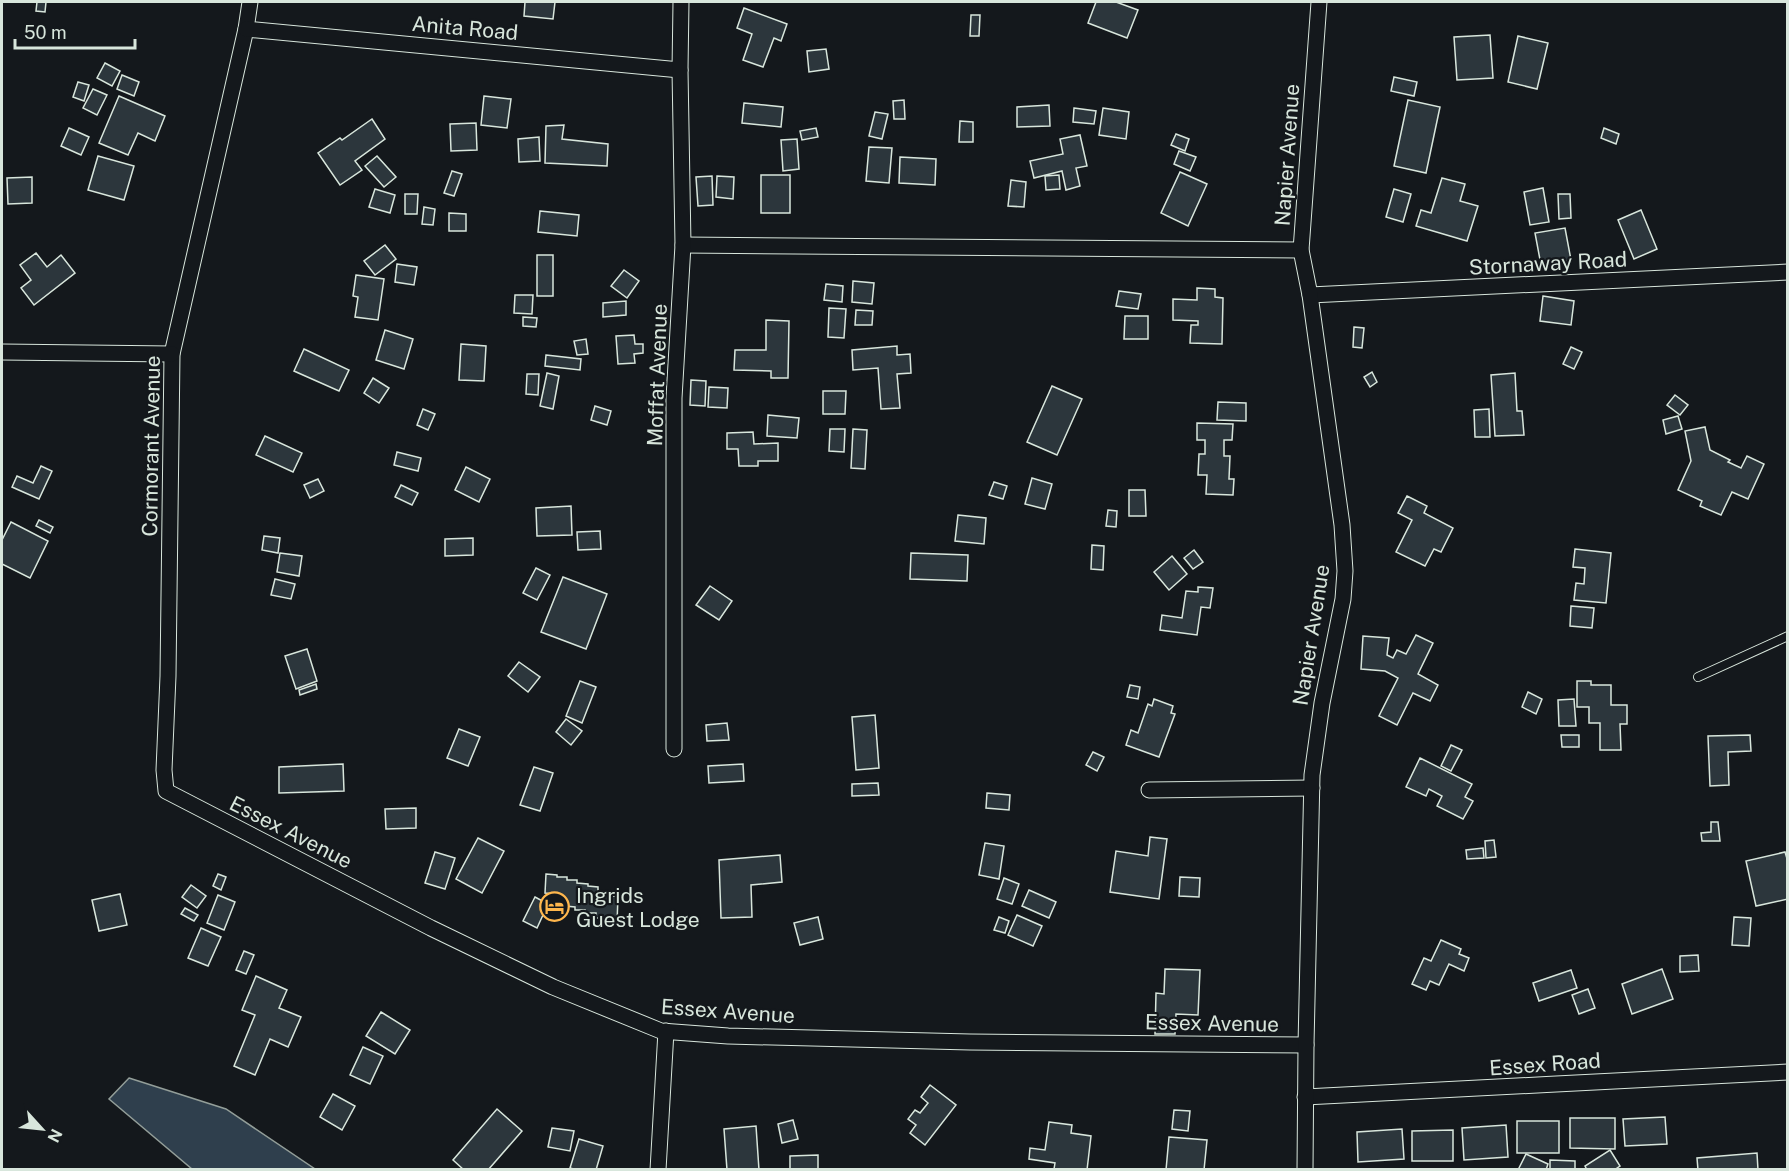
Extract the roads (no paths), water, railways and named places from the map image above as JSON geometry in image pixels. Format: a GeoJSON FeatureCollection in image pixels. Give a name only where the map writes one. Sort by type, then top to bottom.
{"type":"FeatureCollection","features":[{"type":"Feature","properties":{"kind":"street","name":"Cormorant Avenue"},"geometry":{"type":"LineString","coordinates":[[166,791],[164,770],[168,676],[172,354],[246,29],[250,2]]}},
{"type":"Feature","properties":{"kind":"street","name":"Moffat Avenue"},"geometry":{"type":"LineString","coordinates":[[674,749],[674,398],[683,245],[681,2]]}},
{"type":"Feature","properties":{"kind":"street","name":"Napier Avenue"},"geometry":{"type":"LineString","coordinates":[[1305,1170],[1305,1045],[1312,775],[1322,704],[1343,598],[1345,550],[1310,295],[1301,250],[1318,2]]}},
{"type":"Feature","properties":{"kind":"street","name":"Anita Road"},"geometry":{"type":"LineString","coordinates":[[246,29],[680,70]]}},
{"type":"Feature","properties":{"kind":"street"},"geometry":{"type":"LineString","coordinates":[[683,245],[1301,250]]}},
{"type":"Feature","properties":{"kind":"street","name":"Stornaway Road"},"geometry":{"type":"LineString","coordinates":[[1310,295],[1788,272]]}},
{"type":"Feature","properties":{"kind":"street"},"geometry":{"type":"LineString","coordinates":[[2,352],[172,354]]}},
{"type":"Feature","properties":{"kind":"street"},"geometry":{"type":"LineString","coordinates":[[1149,790],[1312,788]]}},
{"type":"Feature","properties":{"kind":"street","name":"Essex Avenue"},"geometry":{"type":"LineString","coordinates":[[166,791],[431,928],[553,987],[661,1031],[728,1036],[946,1041],[1305,1045]]}},
{"type":"Feature","properties":{"kind":"street"},"geometry":{"type":"LineString","coordinates":[[658,1170],[666,1031]]}},
{"type":"Feature","properties":{"kind":"street","name":"Essex Road"},"geometry":{"type":"LineString","coordinates":[[1305,1097],[1788,1072]]}},
{"type":"Feature","properties":{"kind":"lane"},"geometry":{"type":"LineString","coordinates":[[1698,677],[1788,636]]}},
{"type":"Feature","properties":{"kind":"water"},"geometry":{"type":"Polygon","coordinates":[[[129,1078],[226,1109],[315,1169],[192,1169],[109,1099],[129,1078]]]}},
{"type":"Feature","properties":{"kind":"place","name":"Ingrids Guest Lodge"},"geometry":{"type":"Point","coordinates":[555,907]}}]}
